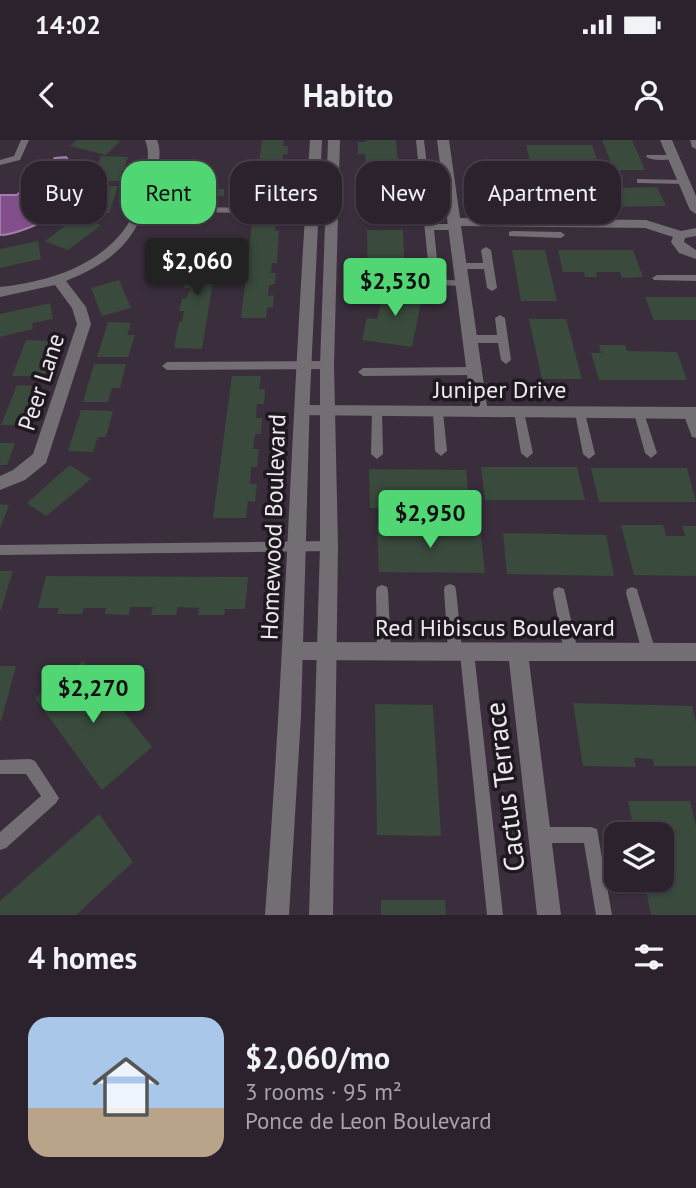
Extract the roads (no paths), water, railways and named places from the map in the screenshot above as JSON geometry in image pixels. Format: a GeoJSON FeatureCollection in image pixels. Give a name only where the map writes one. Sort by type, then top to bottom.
{"type":"FeatureCollection","features":[{"type":"Feature","properties":{"kind":"street"},"geometry":{"type":"LineString","coordinates":[[0,292],[57,279],[104,255],[124,237],[134,224],[155,155],[151,140]]}},
{"type":"Feature","properties":{"kind":"street","name":"Homewood Boulevard"},"geometry":{"type":"LineString","coordinates":[[315,161],[316,140]]}},
{"type":"Feature","properties":{"kind":"street"},"geometry":{"type":"LineString","coordinates":[[334,140],[334,161]]}},
{"type":"Feature","properties":{"kind":"street"},"geometry":{"type":"LineString","coordinates":[[443,140],[446,161]]}},
{"type":"Feature","properties":{"kind":"street"},"geometry":{"type":"LineString","coordinates":[[666,140],[689,186],[696,210]]}},
{"type":"Feature","properties":{"kind":"street"},"geometry":{"type":"LineString","coordinates":[[450,191],[480,412]]}},
{"type":"Feature","properties":{"kind":"street","name":"Homewood Boulevard"},"geometry":{"type":"LineString","coordinates":[[277,915],[293,651],[294,547],[303,411],[302,365],[310,224]]}},
{"type":"Feature","properties":{"kind":"street"},"geometry":{"type":"LineString","coordinates":[[321,915],[329,546],[327,365],[333,224]]}},
{"type":"Feature","properties":{"kind":"street"},"geometry":{"type":"LineString","coordinates":[[455,225],[469,224]]}},
{"type":"Feature","properties":{"kind":"street"},"geometry":{"type":"LineString","coordinates":[[509,224],[536,228],[574,224]]}},
{"type":"Feature","properties":{"kind":"street"},"geometry":{"type":"LineString","coordinates":[[621,224],[646,224],[680,235],[696,232]]}},
{"type":"Feature","properties":{"kind":"street"},"geometry":{"type":"LineString","coordinates":[[680,235],[677,242],[680,247],[696,255]]}},
{"type":"Feature","properties":{"kind":"street","name":"Peer Lane"},"geometry":{"type":"LineString","coordinates":[[0,483],[19,475],[40,458],[84,324],[79,307],[57,279]]}},
{"type":"Feature","properties":{"kind":"street","name":"Juniper Drive"},"geometry":{"type":"LineString","coordinates":[[303,411],[692,413]]}},
{"type":"Feature","properties":{"kind":"street","name":"Red Hibiscus Boulevard"},"geometry":{"type":"LineString","coordinates":[[293,651],[696,652]]}},
{"type":"Feature","properties":{"kind":"street","name":"Cactus Terrace"},"geometry":{"type":"LineString","coordinates":[[517,652],[549,915]]}},
{"type":"Feature","properties":{"kind":"lane"},"geometry":{"type":"LineString","coordinates":[[0,163],[17,158],[25,140]]}},
{"type":"Feature","properties":{"kind":"lane"},"geometry":{"type":"LineString","coordinates":[[420,140],[422,161]]}},
{"type":"Feature","properties":{"kind":"lane"},"geometry":{"type":"LineString","coordinates":[[696,141],[693,141],[696,146]]}},
{"type":"Feature","properties":{"kind":"lane"},"geometry":{"type":"LineString","coordinates":[[650,157],[673,157]]}},
{"type":"Feature","properties":{"kind":"lane"},"geometry":{"type":"LineString","coordinates":[[640,181],[689,186]]}},
{"type":"Feature","properties":{"kind":"lane"},"geometry":{"type":"LineString","coordinates":[[428,224],[435,282],[462,284]]}},
{"type":"Feature","properties":{"kind":"lane"},"geometry":{"type":"LineString","coordinates":[[428,227],[455,225]]}},
{"type":"Feature","properties":{"kind":"lane"},"geometry":{"type":"LineString","coordinates":[[512,234],[536,228],[561,235]]}},
{"type":"Feature","properties":{"kind":"lane"},"geometry":{"type":"LineString","coordinates":[[486,250],[492,288]]}},
{"type":"Feature","properties":{"kind":"lane"},"geometry":{"type":"LineString","coordinates":[[460,266],[489,266]]}},
{"type":"Feature","properties":{"kind":"lane"},"geometry":{"type":"LineString","coordinates":[[657,278],[696,278]]}},
{"type":"Feature","properties":{"kind":"lane"},"geometry":{"type":"LineString","coordinates":[[500,318],[506,360]]}},
{"type":"Feature","properties":{"kind":"lane"},"geometry":{"type":"LineString","coordinates":[[470,339],[503,340]]}},
{"type":"Feature","properties":{"kind":"lane"},"geometry":{"type":"LineString","coordinates":[[167,366],[327,365]]}},
{"type":"Feature","properties":{"kind":"lane"},"geometry":{"type":"LineString","coordinates":[[363,372],[474,371]]}},
{"type":"Feature","properties":{"kind":"lane"},"geometry":{"type":"LineString","coordinates":[[376,454],[377,411]]}},
{"type":"Feature","properties":{"kind":"lane"},"geometry":{"type":"LineString","coordinates":[[438,412],[441,451]]}},
{"type":"Feature","properties":{"kind":"lane"},"geometry":{"type":"LineString","coordinates":[[519,412],[527,453]]}},
{"type":"Feature","properties":{"kind":"lane"},"geometry":{"type":"LineString","coordinates":[[580,412],[589,454]]}},
{"type":"Feature","properties":{"kind":"lane"},"geometry":{"type":"LineString","coordinates":[[639,413],[652,453]]}},
{"type":"Feature","properties":{"kind":"lane"},"geometry":{"type":"LineString","coordinates":[[692,413],[696,434]]}},
{"type":"Feature","properties":{"kind":"lane"},"geometry":{"type":"LineString","coordinates":[[0,550],[329,546]]}},
{"type":"Feature","properties":{"kind":"lane"},"geometry":{"type":"LineString","coordinates":[[450,590],[461,652],[495,915]]}},
{"type":"Feature","properties":{"kind":"lane"},"geometry":{"type":"LineString","coordinates":[[382,591],[384,651]]}},
{"type":"Feature","properties":{"kind":"lane"},"geometry":{"type":"LineString","coordinates":[[559,593],[571,652]]}},
{"type":"Feature","properties":{"kind":"lane"},"geometry":{"type":"LineString","coordinates":[[632,593],[649,652]]}},
{"type":"Feature","properties":{"kind":"lane"},"geometry":{"type":"LineString","coordinates":[[0,767],[30,766],[51,798],[0,842]]}},
{"type":"Feature","properties":{"kind":"lane"},"geometry":{"type":"LineString","coordinates":[[539,835],[591,835],[604,915]]}}]}
